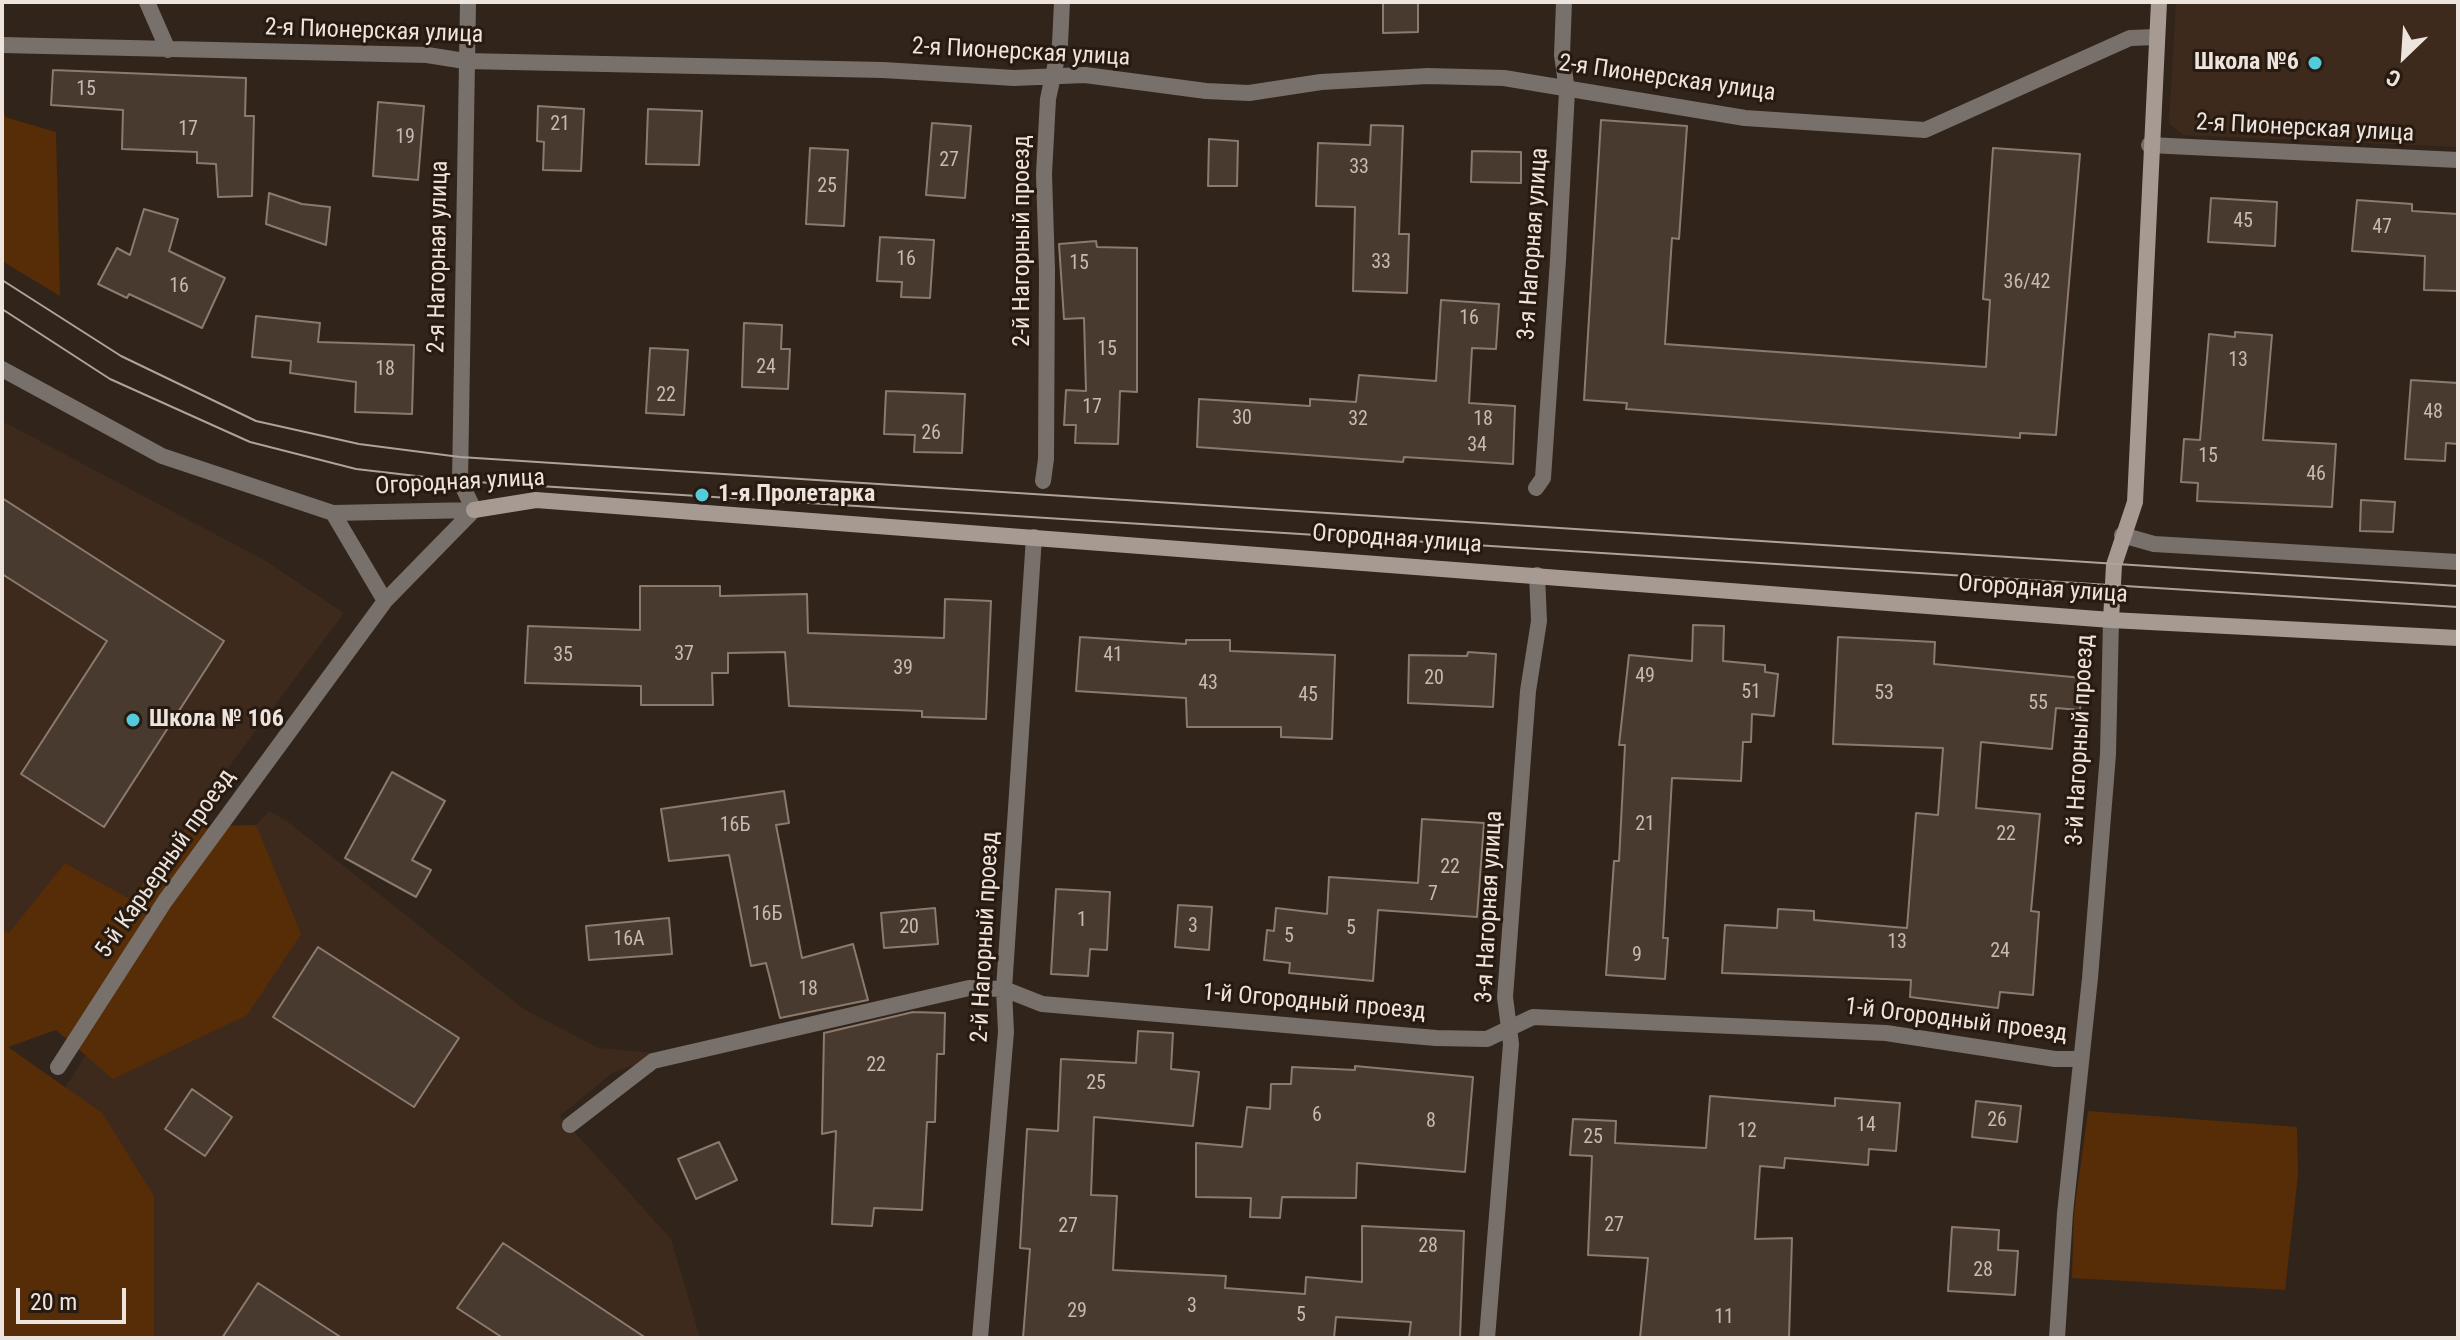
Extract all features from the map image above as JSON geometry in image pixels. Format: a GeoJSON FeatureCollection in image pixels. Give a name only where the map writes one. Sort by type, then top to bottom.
{"type":"FeatureCollection","features":[{"type":"Feature","properties":{"kind":"street"},"geometry":{"type":"LineString","coordinates":[[147,2],[168,50]]}},
{"type":"Feature","properties":{"kind":"street","name":"2-я Нагорная улица"},"geometry":{"type":"LineString","coordinates":[[468,2],[460,481],[474,510]]}},
{"type":"Feature","properties":{"kind":"street","name":"2-й Нагорный проезд"},"geometry":{"type":"LineString","coordinates":[[1043,481],[1046,459],[1047,301],[1044,174],[1048,99],[1054,78],[1062,2]]}},
{"type":"Feature","properties":{"kind":"street","name":"3-я Нагорная улица"},"geometry":{"type":"LineString","coordinates":[[1536,488],[1543,478],[1567,91],[1562,55],[1564,2]]}},
{"type":"Feature","properties":{"kind":"street","name":"3-й Нагорный проезд"},"geometry":{"type":"LineString","coordinates":[[2057,1338],[2108,754],[2114,565],[2135,502],[2149,145],[2159,2]]}},
{"type":"Feature","properties":{"kind":"street","name":"2-я Пионерская улица"},"geometry":{"type":"LineString","coordinates":[[2,45],[427,55],[465,61],[1054,78],[1085,75],[1206,91],[1249,93],[1321,82],[1428,76],[1504,78],[1567,91],[1745,118],[1925,130],[2130,38],[2157,37]]}},
{"type":"Feature","properties":{"kind":"street","name":"2-я Пионерская улица"},"geometry":{"type":"LineString","coordinates":[[2149,145],[2458,160]]}},
{"type":"Feature","properties":{"kind":"street","name":"Огородная улица"},"geometry":{"type":"LineString","coordinates":[[2,369],[162,456],[333,513],[474,510],[536,500],[2111,620],[2458,638]]}},
{"type":"Feature","properties":{"kind":"street","name":"5-й Карьерный проезд"},"geometry":{"type":"LineString","coordinates":[[58,1067],[165,901],[385,601],[474,510]]}},
{"type":"Feature","properties":{"kind":"street"},"geometry":{"type":"LineString","coordinates":[[333,513],[385,601]]}},
{"type":"Feature","properties":{"kind":"street"},"geometry":{"type":"LineString","coordinates":[[2122,535],[2154,544],[2458,562]]}},
{"type":"Feature","properties":{"kind":"street","name":"2-й Нагорный проезд"},"geometry":{"type":"LineString","coordinates":[[980,1338],[1006,1032],[1004,989],[1034,537]]}},
{"type":"Feature","properties":{"kind":"street","name":"3-я Нагорная улица"},"geometry":{"type":"LineString","coordinates":[[1487,1338],[1511,1044],[1505,997],[1528,691],[1539,621],[1537,575]]}},
{"type":"Feature","properties":{"kind":"street","name":"1-й Огородный проезд"},"geometry":{"type":"LineString","coordinates":[[570,1125],[653,1061],[794,1025],[969,988],[1004,989],[1042,1004],[1420,1037],[1487,1039],[1533,1017],[1886,1033],[2055,1059],[2080,1059]]}},
{"type":"Feature","properties":{"kind":"shaded area","name":"Школа №6"},"geometry":{"type":"Polygon","coordinates":[[[2176,2],[2458,2],[2458,147],[2183,135],[2169,123],[2176,2]]]}},
{"type":"Feature","properties":{"kind":"shaded area"},"geometry":{"type":"Polygon","coordinates":[[[2,85],[5,117],[56,132],[60,296],[2,261],[2,85]]]}},
{"type":"Feature","properties":{"kind":"shaded area","name":"Школа № 106"},"geometry":{"type":"Polygon","coordinates":[[[2,421],[264,560],[344,613],[130,899],[65,863],[9,934],[2,929],[2,421]]]}},
{"type":"Feature","properties":{"kind":"shaded area"},"geometry":{"type":"Polygon","coordinates":[[[269,811],[287,821],[525,1010],[599,1048],[665,1054],[612,1073],[560,1116],[671,1239],[700,1338],[2,1338],[57,1101],[173,915],[269,811]]]}},
{"type":"Feature","properties":{"kind":"shaded area"},"geometry":{"type":"Polygon","coordinates":[[[256,825],[301,934],[247,1015],[113,1079],[56,1030],[8,1047],[102,1113],[154,1196],[154,1338],[2,1338],[2,929],[9,933],[65,863],[130,899],[186,827],[256,825]]]}},
{"type":"Feature","properties":{"kind":"shaded area"},"geometry":{"type":"Polygon","coordinates":[[[2088,1111],[2297,1127],[2298,1175],[2285,1290],[2072,1278],[2074,1213],[2088,1111]]]}},
{"type":"Feature","properties":{"kind":"building"},"geometry":{"type":"Polygon","coordinates":[[[1383,2],[1418,2],[1418,32],[1383,33],[1383,2]]]}},
{"type":"Feature","properties":{"kind":"building"},"geometry":{"type":"Polygon","coordinates":[[[53,70],[246,78],[245,116],[254,116],[252,196],[218,197],[216,164],[197,163],[197,152],[122,149],[123,110],[51,105],[53,70]]]}},
{"type":"Feature","properties":{"kind":"building"},"geometry":{"type":"Polygon","coordinates":[[[378,102],[424,106],[418,180],[373,176],[378,102]]]}},
{"type":"Feature","properties":{"kind":"building"},"geometry":{"type":"Polygon","coordinates":[[[538,106],[584,109],[581,171],[543,170],[544,142],[537,141],[538,106]]]}},
{"type":"Feature","properties":{"kind":"building"},"geometry":{"type":"Polygon","coordinates":[[[648,109],[702,111],[699,165],[646,164],[648,109]]]}},
{"type":"Feature","properties":{"kind":"building"},"geometry":{"type":"Polygon","coordinates":[[[1601,120],[1687,126],[1679,239],[1672,238],[1665,344],[1986,367],[1990,300],[1983,299],[1993,148],[2080,154],[2056,435],[2020,433],[2020,438],[1626,409],[1627,403],[1584,400],[1601,120]]]}},
{"type":"Feature","properties":{"kind":"building"},"geometry":{"type":"Polygon","coordinates":[[[932,123],[971,126],[965,198],[926,195],[932,123]]]}},
{"type":"Feature","properties":{"kind":"building"},"geometry":{"type":"Polygon","coordinates":[[[1371,125],[1403,126],[1399,234],[1409,234],[1407,293],[1353,291],[1355,207],[1316,206],[1318,143],[1370,145],[1371,125]]]}},
{"type":"Feature","properties":{"kind":"building"},"geometry":{"type":"Polygon","coordinates":[[[1209,139],[1238,141],[1237,186],[1208,186],[1209,139]]]}},
{"type":"Feature","properties":{"kind":"building"},"geometry":{"type":"Polygon","coordinates":[[[810,148],[848,150],[844,226],[806,224],[810,148]]]}},
{"type":"Feature","properties":{"kind":"building"},"geometry":{"type":"Polygon","coordinates":[[[1472,151],[1521,152],[1521,183],[1471,182],[1472,151]]]}},
{"type":"Feature","properties":{"kind":"building"},"geometry":{"type":"Polygon","coordinates":[[[269,193],[302,204],[330,207],[326,245],[266,224],[269,193]]]}},
{"type":"Feature","properties":{"kind":"building"},"geometry":{"type":"Polygon","coordinates":[[[2211,198],[2277,202],[2275,246],[2208,242],[2211,198]]]}},
{"type":"Feature","properties":{"kind":"building"},"geometry":{"type":"Polygon","coordinates":[[[2357,200],[2412,204],[2412,211],[2458,214],[2458,291],[2424,290],[2425,256],[2352,251],[2357,200]]]}},
{"type":"Feature","properties":{"kind":"building"},"geometry":{"type":"Polygon","coordinates":[[[144,209],[178,219],[169,251],[225,278],[202,328],[129,294],[127,298],[98,284],[117,248],[130,255],[144,209]]]}},
{"type":"Feature","properties":{"kind":"building"},"geometry":{"type":"Polygon","coordinates":[[[880,237],[934,240],[930,298],[901,297],[902,282],[877,281],[880,237]]]}},
{"type":"Feature","properties":{"kind":"building"},"geometry":{"type":"Polygon","coordinates":[[[1096,241],[1097,247],[1137,248],[1137,392],[1120,391],[1118,444],[1075,443],[1076,425],[1064,425],[1066,390],[1086,391],[1084,318],[1064,319],[1059,244],[1096,241]]]}},
{"type":"Feature","properties":{"kind":"building"},"geometry":{"type":"Polygon","coordinates":[[[1441,300],[1499,304],[1496,349],[1472,348],[1469,403],[1515,406],[1513,464],[1404,457],[1403,462],[1197,447],[1199,399],[1310,406],[1310,399],[1356,402],[1359,375],[1436,381],[1441,300]]]}},
{"type":"Feature","properties":{"kind":"building"},"geometry":{"type":"Polygon","coordinates":[[[256,316],[320,323],[318,342],[414,345],[412,414],[355,412],[356,382],[290,373],[291,361],[252,357],[256,316]]]}},
{"type":"Feature","properties":{"kind":"building"},"geometry":{"type":"Polygon","coordinates":[[[744,323],[782,325],[781,349],[790,349],[788,389],[742,387],[744,323]]]}},
{"type":"Feature","properties":{"kind":"building"},"geometry":{"type":"Polygon","coordinates":[[[2235,332],[2272,335],[2263,440],[2336,444],[2332,507],[2197,501],[2198,483],[2181,482],[2184,439],[2200,440],[2209,334],[2235,337],[2235,332]]]}},
{"type":"Feature","properties":{"kind":"building"},"geometry":{"type":"Polygon","coordinates":[[[650,348],[688,350],[684,415],[646,413],[650,348]]]}},
{"type":"Feature","properties":{"kind":"building"},"geometry":{"type":"Polygon","coordinates":[[[2411,380],[2458,383],[2458,444],[2446,443],[2445,461],[2405,459],[2411,380]]]}},
{"type":"Feature","properties":{"kind":"building"},"geometry":{"type":"Polygon","coordinates":[[[886,391],[965,394],[962,453],[914,452],[915,435],[884,434],[886,391]]]}},
{"type":"Feature","properties":{"kind":"building"},"geometry":{"type":"Polygon","coordinates":[[[2,498],[224,641],[104,827],[21,774],[107,641],[2,574],[2,498]]]}},
{"type":"Feature","properties":{"kind":"building"},"geometry":{"type":"Polygon","coordinates":[[[2361,500],[2395,502],[2393,532],[2360,531],[2361,500]]]}},
{"type":"Feature","properties":{"kind":"building"},"geometry":{"type":"Polygon","coordinates":[[[640,586],[720,586],[720,596],[807,594],[808,633],[944,638],[945,599],[991,601],[986,719],[922,717],[922,711],[789,706],[785,652],[728,653],[728,673],[712,673],[713,705],[641,705],[641,686],[525,683],[528,626],[640,630],[640,586]]]}},
{"type":"Feature","properties":{"kind":"building"},"geometry":{"type":"Polygon","coordinates":[[[1693,625],[1724,626],[1723,661],[1765,665],[1765,672],[1778,674],[1774,716],[1752,714],[1751,742],[1743,742],[1741,781],[1672,778],[1663,938],[1668,938],[1665,979],[1606,975],[1614,861],[1619,861],[1625,745],[1619,745],[1629,655],[1692,661],[1693,625]]]}},
{"type":"Feature","properties":{"kind":"building"},"geometry":{"type":"Polygon","coordinates":[[[1080,637],[1186,644],[1186,640],[1230,640],[1230,651],[1335,655],[1332,739],[1281,737],[1281,727],[1187,727],[1186,698],[1076,691],[1080,637]]]}},
{"type":"Feature","properties":{"kind":"building"},"geometry":{"type":"Polygon","coordinates":[[[1838,637],[1935,642],[1934,664],[2083,678],[2080,710],[2056,708],[2052,749],[1981,742],[1976,808],[2040,814],[2031,911],[2039,912],[2033,995],[2000,992],[1998,1008],[1910,997],[1911,980],[1722,973],[1725,925],[1777,928],[1778,909],[1814,911],[1814,920],[1907,928],[1916,813],[1938,815],[1943,748],[1833,744],[1838,637]]]}},
{"type":"Feature","properties":{"kind":"building"},"geometry":{"type":"Polygon","coordinates":[[[1468,652],[1496,654],[1493,707],[1408,703],[1409,655],[1467,656],[1468,652]]]}},
{"type":"Feature","properties":{"kind":"building"},"geometry":{"type":"Polygon","coordinates":[[[392,772],[445,801],[412,860],[431,870],[416,897],[345,858],[392,772]]]}},
{"type":"Feature","properties":{"kind":"building"},"geometry":{"type":"Polygon","coordinates":[[[784,791],[789,823],[776,825],[802,958],[853,944],[868,1000],[780,1018],[766,963],[751,966],[729,855],[669,861],[661,809],[784,791]]]}},
{"type":"Feature","properties":{"kind":"building"},"geometry":{"type":"Polygon","coordinates":[[[1422,819],[1484,823],[1477,917],[1378,910],[1373,981],[1289,973],[1290,963],[1264,960],[1267,930],[1274,931],[1276,908],[1327,914],[1329,877],[1418,883],[1422,819]]]}},
{"type":"Feature","properties":{"kind":"building"},"geometry":{"type":"Polygon","coordinates":[[[1056,889],[1110,892],[1107,950],[1090,949],[1088,976],[1051,974],[1056,889]]]}},
{"type":"Feature","properties":{"kind":"building"},"geometry":{"type":"Polygon","coordinates":[[[1178,905],[1212,907],[1209,950],[1175,947],[1178,905]]]}},
{"type":"Feature","properties":{"kind":"building"},"geometry":{"type":"Polygon","coordinates":[[[935,908],[938,944],[884,948],[881,913],[935,908]]]}},
{"type":"Feature","properties":{"kind":"building"},"geometry":{"type":"Polygon","coordinates":[[[669,918],[672,954],[589,960],[586,926],[669,918]]]}},
{"type":"Feature","properties":{"kind":"building"},"geometry":{"type":"Polygon","coordinates":[[[318,947],[459,1038],[414,1107],[273,1017],[318,947]]]}},
{"type":"Feature","properties":{"kind":"building"},"geometry":{"type":"Polygon","coordinates":[[[913,1012],[945,1013],[944,1054],[937,1054],[935,1122],[927,1122],[922,1210],[874,1208],[872,1226],[832,1224],[836,1131],[822,1134],[824,1033],[913,1012]]]}},
{"type":"Feature","properties":{"kind":"building"},"geometry":{"type":"Polygon","coordinates":[[[1138,1031],[1173,1033],[1171,1069],[1199,1072],[1193,1126],[1094,1117],[1091,1195],[1117,1196],[1113,1270],[1226,1276],[1225,1288],[1305,1294],[1306,1277],[1362,1282],[1362,1226],[1464,1231],[1460,1338],[1409,1338],[1411,1322],[1336,1317],[1334,1338],[1023,1338],[1030,1249],[1020,1248],[1027,1129],[1058,1131],[1061,1059],[1136,1063],[1138,1031]]]}},
{"type":"Feature","properties":{"kind":"building"},"geometry":{"type":"Polygon","coordinates":[[[1355,1066],[1473,1077],[1465,1172],[1357,1163],[1356,1198],[1282,1197],[1280,1218],[1250,1217],[1251,1198],[1196,1197],[1196,1143],[1242,1147],[1247,1107],[1270,1109],[1271,1084],[1291,1084],[1292,1067],[1355,1070],[1355,1066]]]}},
{"type":"Feature","properties":{"kind":"building"},"geometry":{"type":"Polygon","coordinates":[[[192,1089],[232,1117],[205,1156],[165,1129],[192,1089]]]}},
{"type":"Feature","properties":{"kind":"building"},"geometry":{"type":"Polygon","coordinates":[[[1710,1096],[1835,1106],[1835,1098],[1900,1103],[1896,1151],[1869,1149],[1868,1165],[1785,1158],[1784,1168],[1760,1166],[1755,1239],[1792,1238],[1789,1338],[1640,1338],[1648,1258],[1588,1255],[1592,1156],[1570,1155],[1573,1119],[1616,1121],[1615,1143],[1706,1148],[1710,1096]]]}},
{"type":"Feature","properties":{"kind":"building"},"geometry":{"type":"Polygon","coordinates":[[[1976,1101],[2021,1106],[2017,1142],[1972,1137],[1976,1101]]]}},
{"type":"Feature","properties":{"kind":"building"},"geometry":{"type":"Polygon","coordinates":[[[719,1142],[737,1180],[696,1199],[678,1159],[719,1142]]]}},
{"type":"Feature","properties":{"kind":"building"},"geometry":{"type":"Polygon","coordinates":[[[1952,1227],[1999,1230],[1998,1250],[2018,1251],[2015,1295],[1948,1291],[1952,1227]]]}},
{"type":"Feature","properties":{"kind":"building"},"geometry":{"type":"Polygon","coordinates":[[[503,1243],[646,1338],[503,1338],[457,1308],[503,1243]]]}},
{"type":"Feature","properties":{"kind":"building"},"geometry":{"type":"Polygon","coordinates":[[[258,1283],[342,1338],[222,1338],[258,1283]]]}},
{"type":"Feature","properties":{"kind":"tram line"},"geometry":{"type":"LineString","coordinates":[[2,280],[121,356],[256,421],[359,444],[460,457],[2458,586]]}},
{"type":"Feature","properties":{"kind":"tram line"},"geometry":{"type":"LineString","coordinates":[[2,309],[110,379],[250,442],[356,469],[460,481],[2458,607]]}},
{"type":"Feature","properties":{"kind":"place","name":"Школа №6"},"geometry":{"type":"Point","coordinates":[2315,63]}},
{"type":"Feature","properties":{"kind":"place","name":"1-я Пролетарка"},"geometry":{"type":"Point","coordinates":[702,495]}},
{"type":"Feature","properties":{"kind":"place","name":"Школа № 106"},"geometry":{"type":"Point","coordinates":[133,720]}}]}
